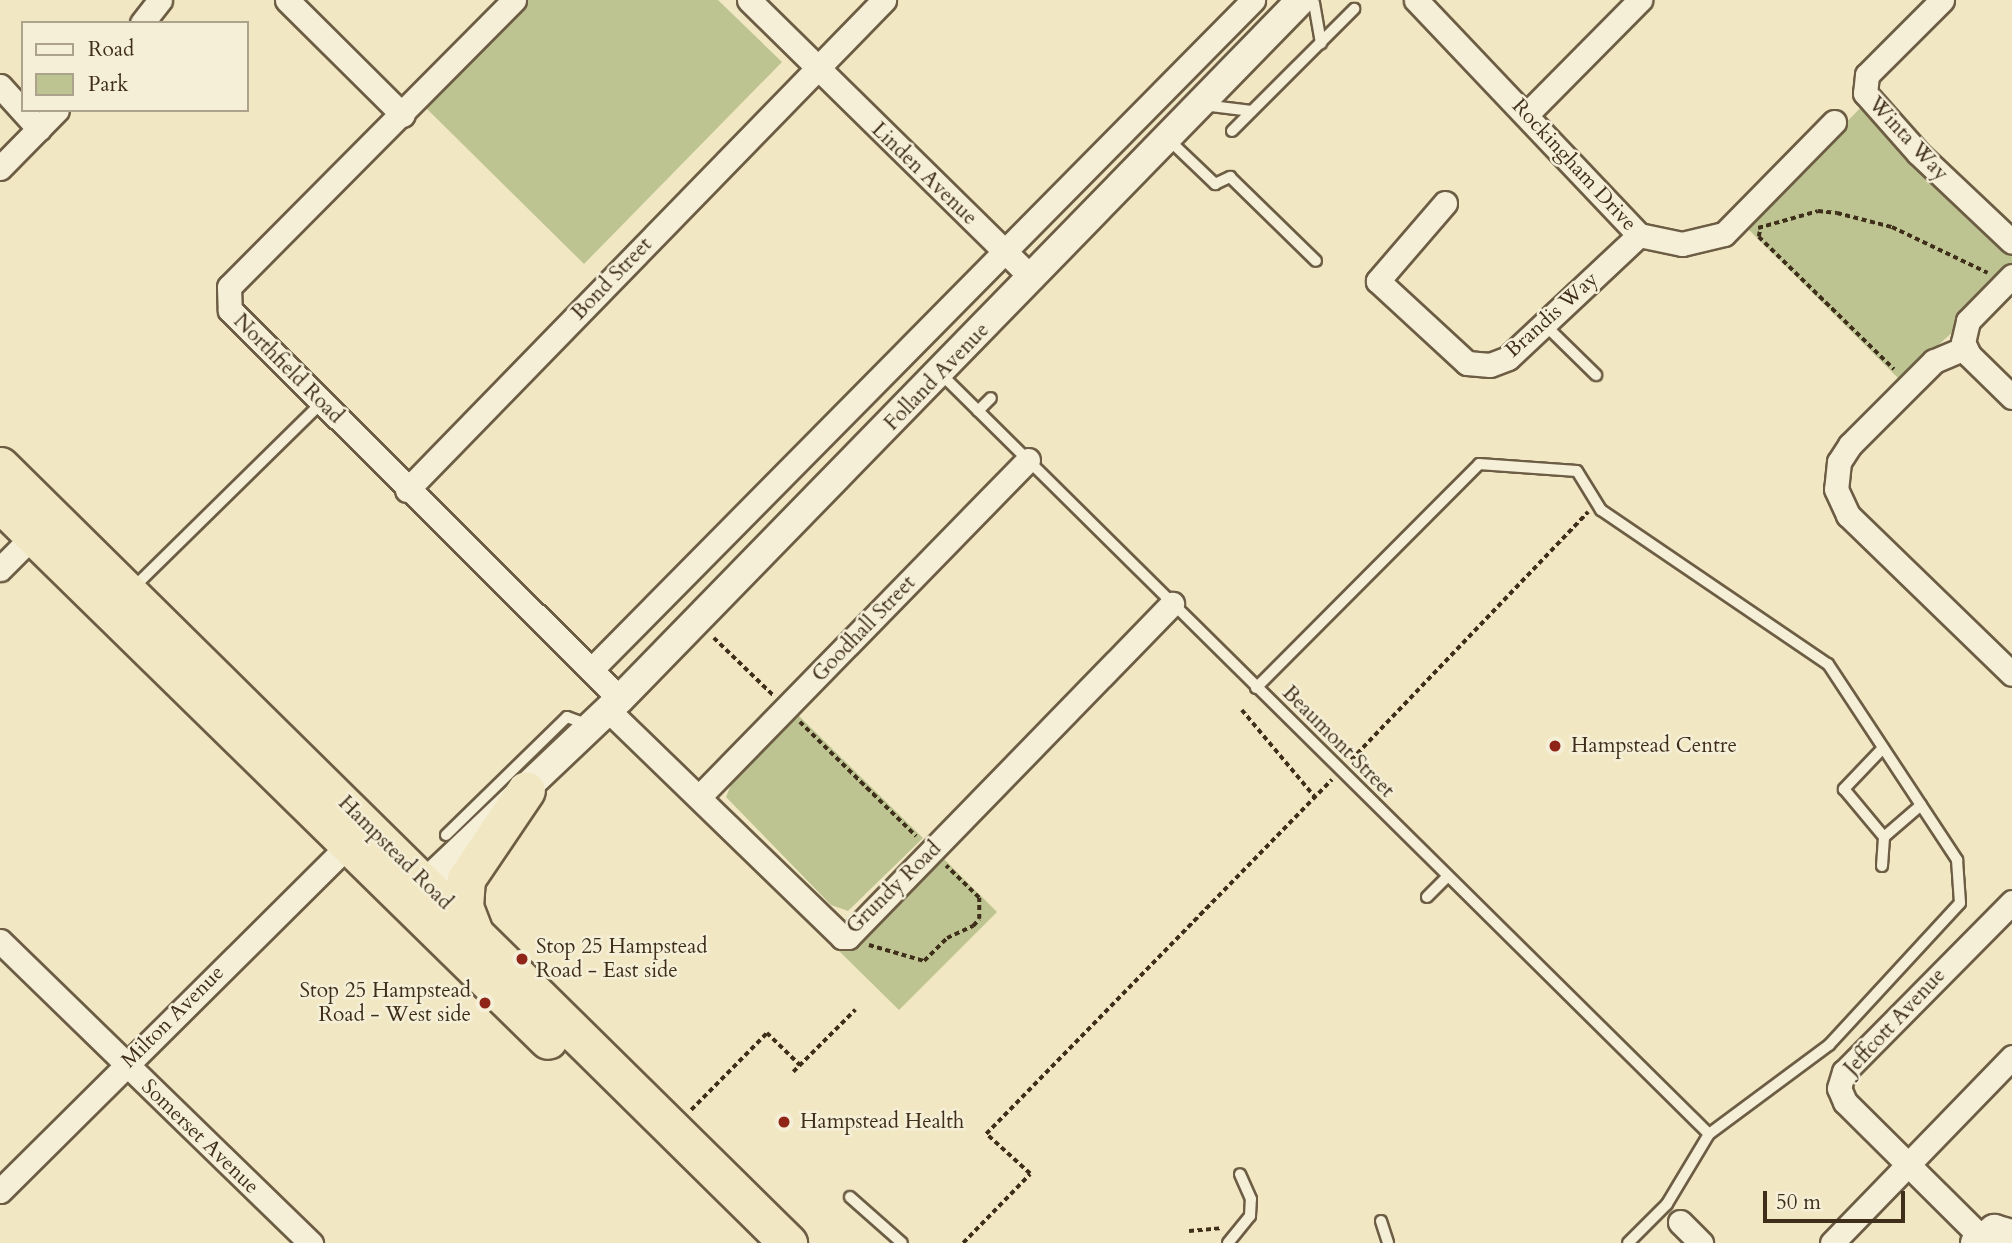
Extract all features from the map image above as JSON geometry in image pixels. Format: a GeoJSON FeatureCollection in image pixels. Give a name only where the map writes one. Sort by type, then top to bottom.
{"type":"FeatureCollection","features":[{"type":"Feature","properties":{"kind":"highway","name":"Hampstead Road"},"geometry":{"type":"LineString","coordinates":[[0,466],[43,526],[348,845],[473,930],[788,1243]]}},
{"type":"Feature","properties":{"kind":"highway","name":"Hampstead Road"},"geometry":{"type":"LineString","coordinates":[[0,503],[43,526],[129,592],[752,1243]]}},
{"type":"Feature","properties":{"kind":"highway"},"geometry":{"type":"LineString","coordinates":[[473,930],[464,907],[466,880],[512,793]]}},
{"type":"Feature","properties":{"kind":"street"},"geometry":{"type":"LineString","coordinates":[[144,21],[160,0]]}},
{"type":"Feature","properties":{"kind":"street"},"geometry":{"type":"LineString","coordinates":[[287,0],[402,115]]}},
{"type":"Feature","properties":{"kind":"street","name":"Northfield Road"},"geometry":{"type":"LineString","coordinates":[[514,0],[229,287],[230,310],[407,490],[591,670],[607,712]]}},
{"type":"Feature","properties":{"kind":"street","name":"Linden Avenue"},"geometry":{"type":"LineString","coordinates":[[749,0],[816,69],[1032,278]]}},
{"type":"Feature","properties":{"kind":"street"},"geometry":{"type":"LineString","coordinates":[[816,69],[884,0]]}},
{"type":"Feature","properties":{"kind":"street","name":"Folland Avenue"},"geometry":{"type":"LineString","coordinates":[[591,670],[1002,250],[1253,0]]}},
{"type":"Feature","properties":{"kind":"street"},"geometry":{"type":"LineString","coordinates":[[1527,114],[1640,0]]}},
{"type":"Feature","properties":{"kind":"street","name":"Winta Way"},"geometry":{"type":"LineString","coordinates":[[1942,0],[1867,75],[1865,93],[1918,153],[2012,242]]}},
{"type":"Feature","properties":{"kind":"street","name":"Folland Avenue"},"geometry":{"type":"LineString","coordinates":[[416,893],[512,793],[607,712],[942,374],[1032,278],[1280,26],[1311,1]]}},
{"type":"Feature","properties":{"kind":"street","name":"Rockingham Drive"},"geometry":{"type":"LineString","coordinates":[[1415,4],[1527,114],[1639,235],[1682,244],[1724,234],[1834,122]]}},
{"type":"Feature","properties":{"kind":"street","name":"Bond Street"},"geometry":{"type":"LineString","coordinates":[[407,490],[816,69]]}},
{"type":"Feature","properties":{"kind":"street"},"geometry":{"type":"LineString","coordinates":[[0,86],[21,109]]}},
{"type":"Feature","properties":{"kind":"street"},"geometry":{"type":"LineString","coordinates":[[24,112],[39,128]]}},
{"type":"Feature","properties":{"kind":"street"},"geometry":{"type":"LineString","coordinates":[[0,168],[55,112]]}},
{"type":"Feature","properties":{"kind":"street","name":"Brandis Way"},"geometry":{"type":"LineString","coordinates":[[1445,203],[1378,281],[1467,363],[1490,365],[1508,358],[1639,235]]}},
{"type":"Feature","properties":{"kind":"street"},"geometry":{"type":"LineString","coordinates":[[1965,348],[1968,321],[2005,270]]}},
{"type":"Feature","properties":{"kind":"street"},"geometry":{"type":"LineString","coordinates":[[1965,348],[2012,397]]}},
{"type":"Feature","properties":{"kind":"street"},"geometry":{"type":"LineString","coordinates":[[1965,348],[1934,361],[1850,445],[1839,462],[1836,489],[1848,515],[2012,674]]}},
{"type":"Feature","properties":{"kind":"street","name":"Goodhall Street"},"geometry":{"type":"LineString","coordinates":[[699,797],[1028,460]]}},
{"type":"Feature","properties":{"kind":"street"},"geometry":{"type":"LineString","coordinates":[[0,569],[43,526]]}},
{"type":"Feature","properties":{"kind":"street","name":"Grundy Road"},"geometry":{"type":"LineString","coordinates":[[607,712],[699,797],[842,937],[848,937],[1172,604]]}},
{"type":"Feature","properties":{"kind":"street","name":"Milton Avenue"},"geometry":{"type":"LineString","coordinates":[[0,1191],[348,845]]}},
{"type":"Feature","properties":{"kind":"street","name":"Jeffcott Avenue"},"geometry":{"type":"LineString","coordinates":[[1978,1240],[1908,1164],[1844,1102],[1839,1088],[1844,1072],[2012,902]]}},
{"type":"Feature","properties":{"kind":"street","name":"Somerset Avenue"},"geometry":{"type":"LineString","coordinates":[[0,941],[311,1243]]}},
{"type":"Feature","properties":{"kind":"street"},"geometry":{"type":"LineString","coordinates":[[1832,1243],[2012,1057]]}},
{"type":"Feature","properties":{"kind":"street"},"geometry":{"type":"LineString","coordinates":[[1680,1222],[1701,1243]]}},
{"type":"Feature","properties":{"kind":"street"},"geometry":{"type":"LineString","coordinates":[[1978,1240],[1994,1229],[2012,1234]]}},
{"type":"Feature","properties":{"kind":"lane"},"geometry":{"type":"LineString","coordinates":[[1311,1],[1321,43]]}},
{"type":"Feature","properties":{"kind":"lane"},"geometry":{"type":"LineString","coordinates":[[1232,131],[1354,9]]}},
{"type":"Feature","properties":{"kind":"lane"},"geometry":{"type":"LineString","coordinates":[[1203,105],[1252,111]]}},
{"type":"Feature","properties":{"kind":"lane"},"geometry":{"type":"LineString","coordinates":[[1168,140],[1215,184],[1230,177],[1316,261]]}},
{"type":"Feature","properties":{"kind":"lane"},"geometry":{"type":"LineString","coordinates":[[1545,324],[1596,375]]}},
{"type":"Feature","properties":{"kind":"lane","name":"Beaumont Street"},"geometry":{"type":"LineString","coordinates":[[942,374],[1709,1134]]}},
{"type":"Feature","properties":{"kind":"lane"},"geometry":{"type":"LineString","coordinates":[[978,411],[991,398]]}},
{"type":"Feature","properties":{"kind":"lane"},"geometry":{"type":"LineString","coordinates":[[129,592],[321,403]]}},
{"type":"Feature","properties":{"kind":"lane"},"geometry":{"type":"LineString","coordinates":[[1256,688],[1479,464],[1577,471],[1597,503],[1828,664],[1957,860],[1961,903],[1829,1045],[1709,1134],[1667,1204],[1628,1243]]}},
{"type":"Feature","properties":{"kind":"lane"},"geometry":{"type":"LineString","coordinates":[[1882,866],[1884,837],[1844,789],[1883,748]]}},
{"type":"Feature","properties":{"kind":"lane","name":"Folland Avenue"},"geometry":{"type":"LineString","coordinates":[[446,835],[512,793]]}},
{"type":"Feature","properties":{"kind":"lane"},"geometry":{"type":"LineString","coordinates":[[1884,837],[1921,805]]}},
{"type":"Feature","properties":{"kind":"lane"},"geometry":{"type":"LineString","coordinates":[[1427,897],[1447,877]]}},
{"type":"Feature","properties":{"kind":"lane"},"geometry":{"type":"LineString","coordinates":[[1228,1243],[1244,1227],[1252,1206],[1240,1174]]}},
{"type":"Feature","properties":{"kind":"lane"},"geometry":{"type":"LineString","coordinates":[[850,1197],[902,1243]]}},
{"type":"Feature","properties":{"kind":"lane"},"geometry":{"type":"LineString","coordinates":[[1381,1221],[1388,1243]]}},
{"type":"Feature","properties":{"kind":"path"},"geometry":{"type":"LineString","coordinates":[[1760,231],[1818,211],[1836,213],[1892,227],[1989,273],[2005,270]]}},
{"type":"Feature","properties":{"kind":"path"},"geometry":{"type":"LineString","coordinates":[[1754,224],[1760,231]]}},
{"type":"Feature","properties":{"kind":"path"},"geometry":{"type":"LineString","coordinates":[[1760,231],[1759,237],[1894,369]]}},
{"type":"Feature","properties":{"kind":"path"},"geometry":{"type":"LineString","coordinates":[[963,1243],[1030,1174],[986,1134],[1597,503]]}},
{"type":"Feature","properties":{"kind":"path"},"geometry":{"type":"LineString","coordinates":[[714,638],[776,698]]}},
{"type":"Feature","properties":{"kind":"path"},"geometry":{"type":"LineString","coordinates":[[1242,709],[1315,797]]}},
{"type":"Feature","properties":{"kind":"path"},"geometry":{"type":"LineString","coordinates":[[799,722],[916,836]]}},
{"type":"Feature","properties":{"kind":"path"},"geometry":{"type":"LineString","coordinates":[[860,943],[917,962],[925,961],[947,938],[973,926],[979,919],[979,898],[939,859]]}},
{"type":"Feature","properties":{"kind":"path"},"geometry":{"type":"LineString","coordinates":[[793,1072],[855,1010]]}},
{"type":"Feature","properties":{"kind":"path"},"geometry":{"type":"LineString","coordinates":[[672,1129],[767,1033],[800,1065]]}},
{"type":"Feature","properties":{"kind":"path"},"geometry":{"type":"LineString","coordinates":[[1189,1231],[1224,1228]]}},
{"type":"Feature","properties":{"kind":"green space"},"geometry":{"type":"Polygon","coordinates":[[[528,0],[718,0],[782,62],[584,264],[424,106],[528,0]]]}},
{"type":"Feature","properties":{"kind":"green space"},"geometry":{"type":"Polygon","coordinates":[[[1864,104],[2012,245],[2012,278],[1900,380],[1746,227],[1864,104]]]}},
{"type":"Feature","properties":{"kind":"green space"},"geometry":{"type":"Polygon","coordinates":[[[797,714],[923,838],[848,911],[831,905],[726,797],[732,782],[797,714]]]}},
{"type":"Feature","properties":{"kind":"green space"},"geometry":{"type":"Polygon","coordinates":[[[938,853],[997,912],[899,1010],[839,951],[938,853]]]}},
{"type":"Feature","properties":{"kind":"place","name":"Hampstead Centre"},"geometry":{"type":"Point","coordinates":[1555,746]}},
{"type":"Feature","properties":{"kind":"place","name":"Stop 25 Hampstead Road - East side"},"geometry":{"type":"Point","coordinates":[522,959]}},
{"type":"Feature","properties":{"kind":"place","name":"Stop 25 Hampstead Road - West side"},"geometry":{"type":"Point","coordinates":[485,1003]}},
{"type":"Feature","properties":{"kind":"place","name":"Hampstead Health"},"geometry":{"type":"Point","coordinates":[784,1122]}}]}
